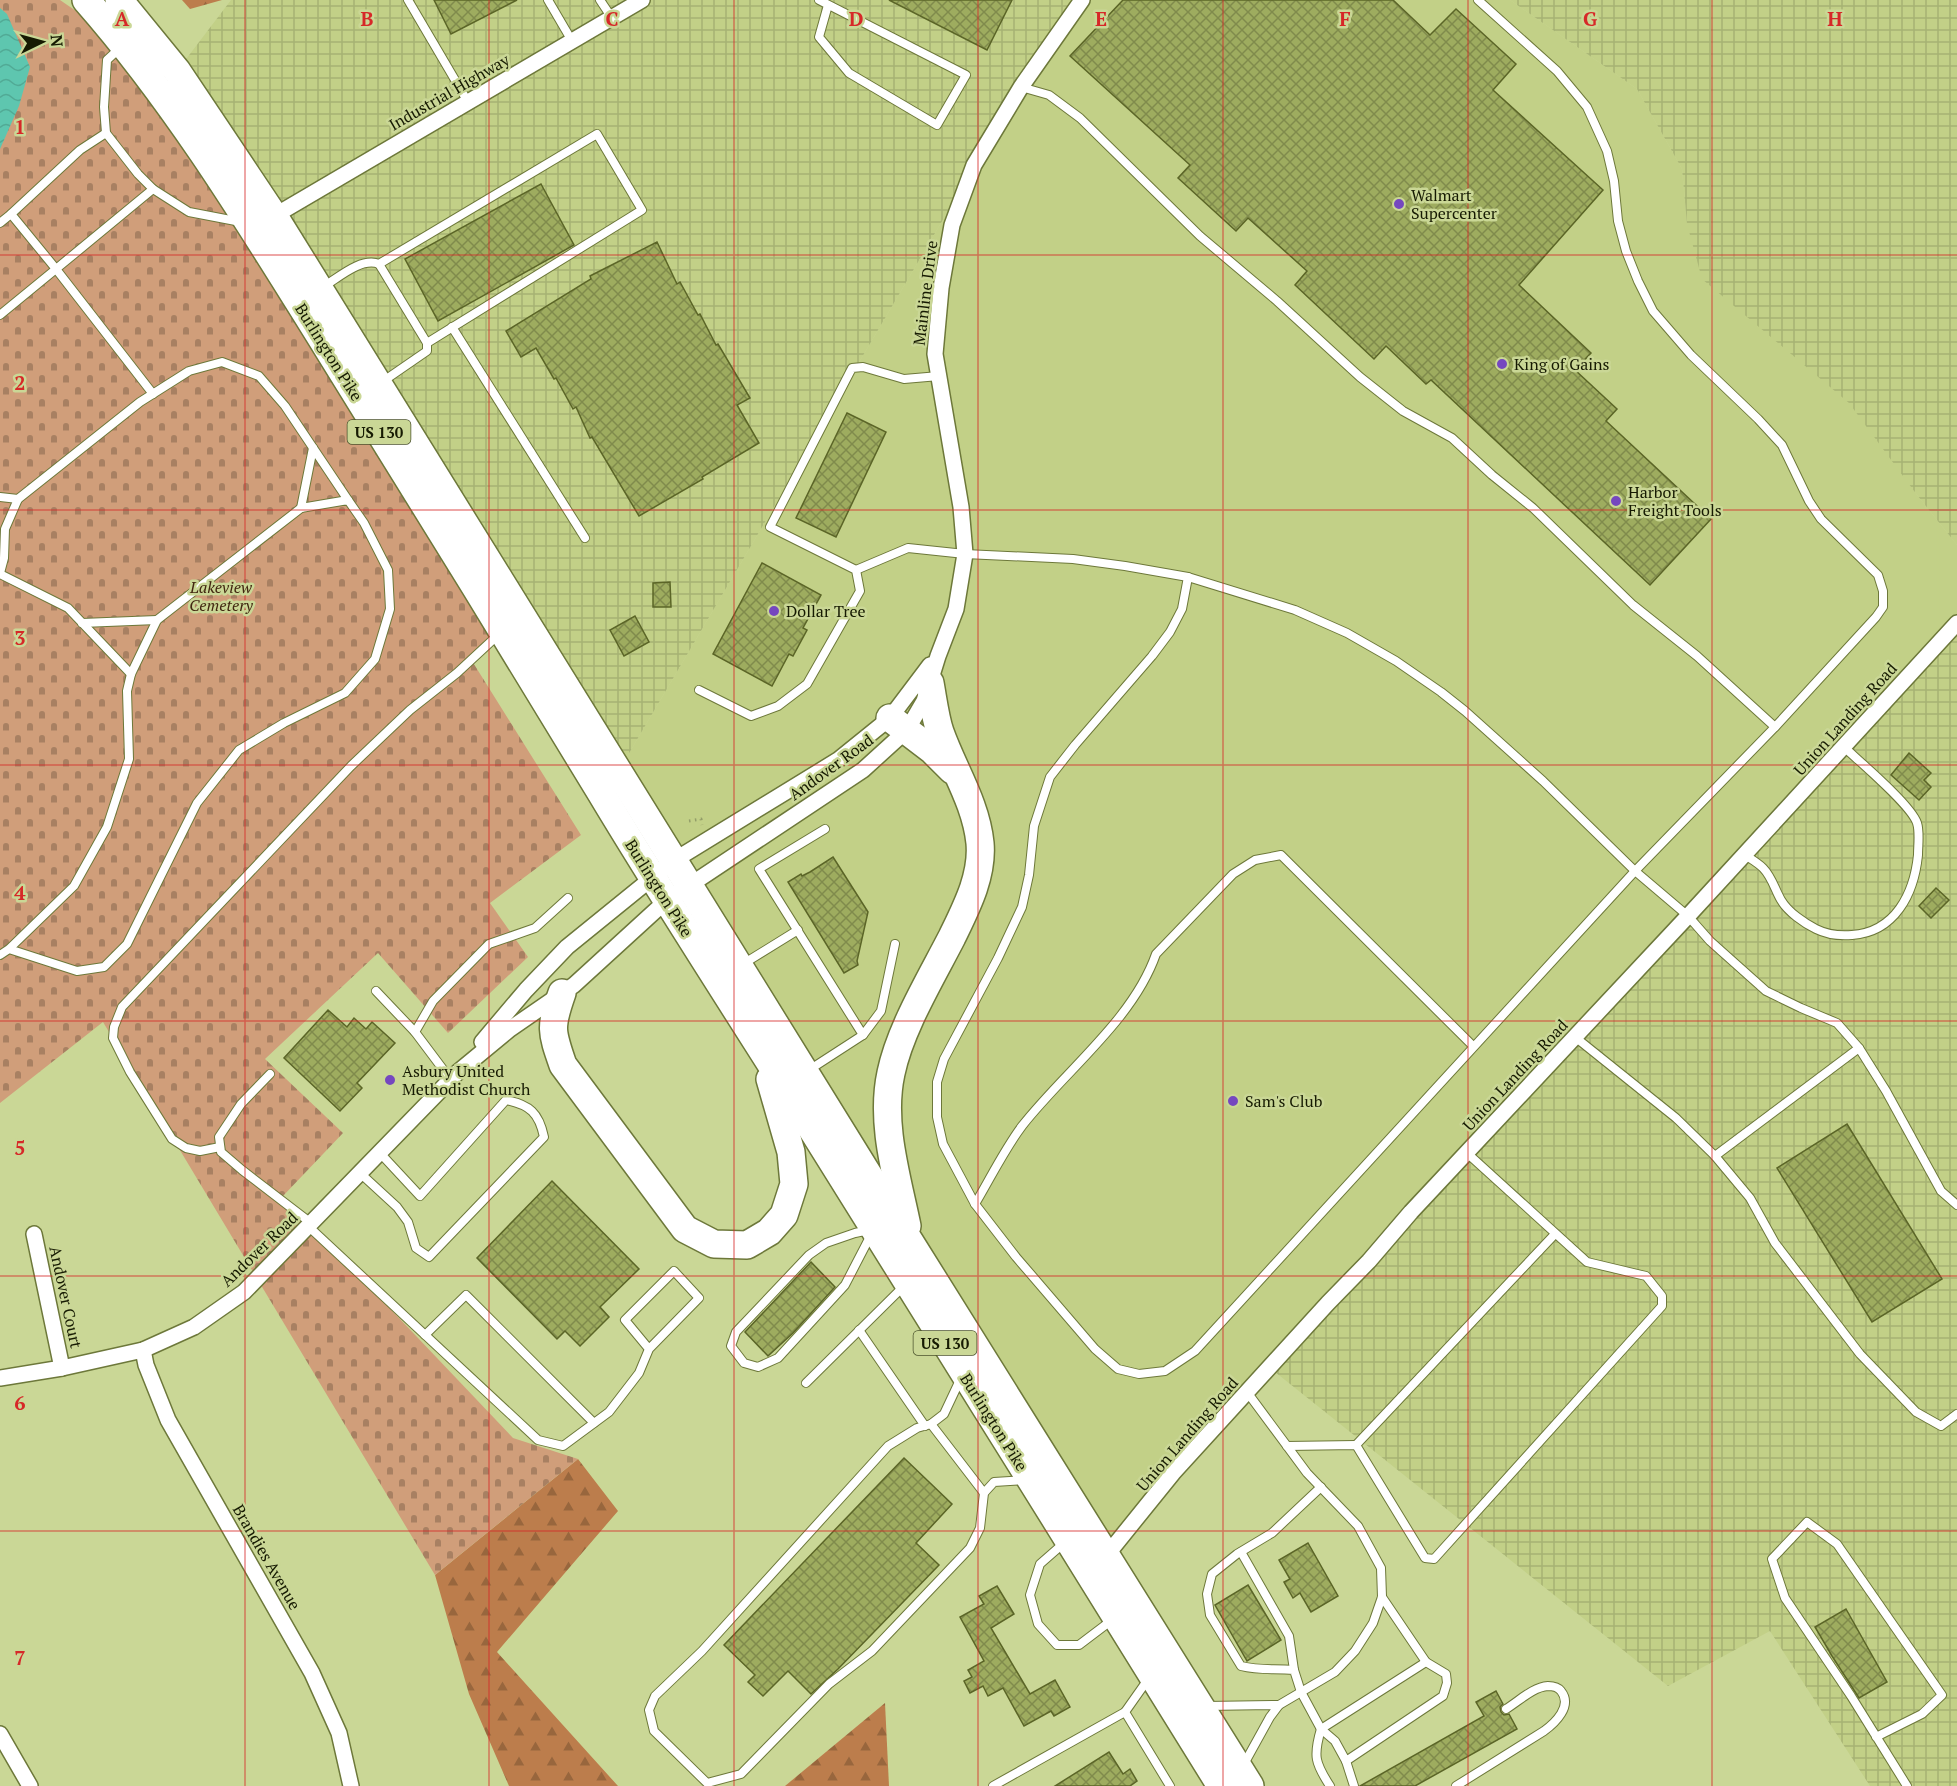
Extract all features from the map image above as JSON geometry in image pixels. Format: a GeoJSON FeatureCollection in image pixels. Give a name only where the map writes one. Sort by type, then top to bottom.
{"type":"FeatureCollection","features":[{"type":"Feature","properties":{"kind":"highway","name":"Burlington Pike"},"geometry":{"type":"LineString","coordinates":[[86,0],[124,44],[203,152],[320,290],[909,1242],[1199,1705],[1228,1781]]}},
{"type":"Feature","properties":{"kind":"highway","name":"Burlington Pike"},"geometry":{"type":"LineString","coordinates":[[119,0],[177,71],[261,220],[503,631],[666,901],[762,1049],[1151,1674],[1228,1781]]}},
{"type":"Feature","properties":{"kind":"highway"},"geometry":{"type":"LineString","coordinates":[[909,1242],[890,1136],[887,1106],[890,1075],[898,1045],[966,908],[977,877],[980,843],[971,806],[940,731],[930,683]]}},
{"type":"Feature","properties":{"kind":"highway"},"geometry":{"type":"LineString","coordinates":[[898,724],[932,750],[961,779]]}},
{"type":"Feature","properties":{"kind":"highway"},"geometry":{"type":"LineString","coordinates":[[562,993],[554,1016],[553,1036],[563,1065],[685,1229],[714,1244],[747,1245],[769,1232],[784,1215],[794,1184],[791,1152],[762,1049]]}},
{"type":"Feature","properties":{"kind":"street","name":"Industrial Highway"},"geometry":{"type":"LineString","coordinates":[[261,220],[642,0]]}},
{"type":"Feature","properties":{"kind":"street","name":"Mainline Drive"},"geometry":{"type":"LineString","coordinates":[[938,656],[956,609],[965,554],[961,507],[936,354],[941,288],[952,225],[974,165],[1021,87],[1082,0]]}},
{"type":"Feature","properties":{"kind":"street","name":"Union Landing Road"},"geometry":{"type":"LineString","coordinates":[[1106,1556],[1173,1473],[1369,1261],[1411,1212],[1745,855],[1957,623]]}},
{"type":"Feature","properties":{"kind":"street","name":"Andover Road"},"geometry":{"type":"LineString","coordinates":[[0,1378],[62,1368],[143,1350],[194,1327],[244,1292],[454,1076],[526,990],[567,947],[673,861],[898,724],[924,701],[938,656]]}},
{"type":"Feature","properties":{"kind":"street","name":"Andover Road"},"geometry":{"type":"LineString","coordinates":[[454,1076],[510,1029],[574,985],[666,901],[863,770],[898,724],[909,690],[938,656]]}},
{"type":"Feature","properties":{"kind":"street","name":"Andover Court"},"geometry":{"type":"LineString","coordinates":[[34,1234],[62,1368]]}},
{"type":"Feature","properties":{"kind":"street","name":"Brandies Avenue"},"geometry":{"type":"LineString","coordinates":[[143,1350],[146,1365],[168,1420],[312,1673],[339,1733],[351,1786]]}},
{"type":"Feature","properties":{"kind":"street"},"geometry":{"type":"LineString","coordinates":[[0,1734],[30,1786]]}},
{"type":"Feature","properties":{"kind":"lane"},"geometry":{"type":"LineString","coordinates":[[408,0],[468,102]]}},
{"type":"Feature","properties":{"kind":"lane"},"geometry":{"type":"LineString","coordinates":[[548,0],[572,41]]}},
{"type":"Feature","properties":{"kind":"lane"},"geometry":{"type":"LineString","coordinates":[[600,0],[612,18]]}},
{"type":"Feature","properties":{"kind":"lane"},"geometry":{"type":"LineString","coordinates":[[819,0],[966,75],[938,125],[849,74],[819,37],[828,5]]}},
{"type":"Feature","properties":{"kind":"lane"},"geometry":{"type":"LineString","coordinates":[[1188,578],[1182,609],[1170,632],[1050,777],[1034,826],[1029,874],[1022,907],[998,958],[944,1059],[937,1082],[937,1117],[943,1144],[975,1204],[1016,1257],[1095,1349],[1118,1369],[1139,1374],[1165,1371],[1195,1351],[1635,871],[1775,727],[1883,607],[1884,591],[1878,574],[1821,519],[1798,481],[1782,445],[1758,419],[1691,356],[1653,311],[1626,251],[1618,221],[1614,181],[1607,151],[1587,107],[1557,70],[1478,0]]}},
{"type":"Feature","properties":{"kind":"lane"},"geometry":{"type":"LineString","coordinates":[[124,44],[107,60],[104,107],[106,133],[138,174],[153,189],[189,212],[261,220]]}},
{"type":"Feature","properties":{"kind":"lane"},"geometry":{"type":"LineString","coordinates":[[1021,87],[1049,95],[1080,118],[1200,236],[1277,301],[1360,377],[1403,411],[1452,438],[1492,475],[1533,508],[1633,605],[1697,656],[1775,727]]}},
{"type":"Feature","properties":{"kind":"lane"},"geometry":{"type":"LineString","coordinates":[[0,222],[80,150],[106,133]]}},
{"type":"Feature","properties":{"kind":"lane"},"geometry":{"type":"LineString","coordinates":[[379,264],[597,134],[642,210],[427,343]]}},
{"type":"Feature","properties":{"kind":"lane"},"geometry":{"type":"LineString","coordinates":[[0,315],[153,189]]}},
{"type":"Feature","properties":{"kind":"lane"},"geometry":{"type":"LineString","coordinates":[[11,214],[153,394]]}},
{"type":"Feature","properties":{"kind":"lane"},"geometry":{"type":"LineString","coordinates":[[320,290],[364,263],[379,264],[427,343],[427,351],[379,385]]}},
{"type":"Feature","properties":{"kind":"lane"},"geometry":{"type":"LineString","coordinates":[[453,327],[585,537]]}},
{"type":"Feature","properties":{"kind":"lane"},"geometry":{"type":"LineString","coordinates":[[9,949],[77,971],[104,967],[127,944],[197,803],[238,750],[284,723],[345,693],[375,659],[390,609],[388,570],[364,523],[285,406],[259,376],[222,362],[189,371],[153,394],[18,499],[5,529],[4,558],[0,574],[68,608],[131,674]]}},
{"type":"Feature","properties":{"kind":"lane"},"geometry":{"type":"LineString","coordinates":[[939,376],[904,379],[863,367],[852,368],[770,527],[856,570],[908,548],[1125,566],[1188,578],[1295,610],[1347,633],[1396,661],[1465,711],[1543,781],[1635,871],[1688,916],[1710,941],[1766,991],[1838,1023],[1859,1048],[1886,1091],[1941,1191],[1957,1205]]}},
{"type":"Feature","properties":{"kind":"lane"},"geometry":{"type":"LineString","coordinates":[[301,508],[313,447]]}},
{"type":"Feature","properties":{"kind":"lane"},"geometry":{"type":"LineString","coordinates":[[0,497],[18,499]]}},
{"type":"Feature","properties":{"kind":"lane"},"geometry":{"type":"LineString","coordinates":[[0,955],[74,886],[107,827],[129,759],[127,691],[131,674],[157,620],[301,508],[348,500]]}},
{"type":"Feature","properties":{"kind":"lane"},"geometry":{"type":"LineString","coordinates":[[699,690],[751,716],[778,705],[807,684],[860,591],[856,570]]}},
{"type":"Feature","properties":{"kind":"lane"},"geometry":{"type":"LineString","coordinates":[[82,623],[157,620]]}},
{"type":"Feature","properties":{"kind":"lane"},"geometry":{"type":"LineString","coordinates":[[220,1147],[200,1151],[186,1148],[172,1139],[130,1072],[113,1038],[114,1027],[122,1007],[351,766],[410,710],[457,673],[503,631]]}},
{"type":"Feature","properties":{"kind":"lane"},"geometry":{"type":"LineString","coordinates":[[1745,855],[1763,868],[1783,902],[1800,919],[1817,930],[1838,936],[1861,934],[1882,927],[1898,912],[1916,871],[1917,822],[1900,800],[1844,747]]}},
{"type":"Feature","properties":{"kind":"lane"},"geometry":{"type":"LineString","coordinates":[[825,829],[759,869],[863,1035]]}},
{"type":"Feature","properties":{"kind":"lane"},"geometry":{"type":"LineString","coordinates":[[975,1204],[1022,1127],[1133,1001],[1150,971],[1156,954],[1233,874],[1255,860],[1281,855],[1473,1047]]}},
{"type":"Feature","properties":{"kind":"lane"},"geometry":{"type":"LineString","coordinates":[[415,1032],[434,1001],[489,944],[535,928],[568,898]]}},
{"type":"Feature","properties":{"kind":"lane"},"geometry":{"type":"LineString","coordinates":[[739,967],[798,930]]}},
{"type":"Feature","properties":{"kind":"lane"},"geometry":{"type":"LineString","coordinates":[[805,1073],[863,1035],[881,1011],[895,944]]}},
{"type":"Feature","properties":{"kind":"lane"},"geometry":{"type":"LineString","coordinates":[[376,991],[454,1076]]}},
{"type":"Feature","properties":{"kind":"lane"},"geometry":{"type":"LineString","coordinates":[[1575,1037],[1676,1118],[1715,1156],[1750,1198],[1775,1244],[1860,1354],[1916,1412],[1941,1426],[1957,1414]]}},
{"type":"Feature","properties":{"kind":"lane"},"geometry":{"type":"LineString","coordinates":[[1715,1156],[1859,1048]]}},
{"type":"Feature","properties":{"kind":"lane"},"geometry":{"type":"LineString","coordinates":[[270,1074],[241,1104],[219,1137],[221,1152],[310,1225],[538,1440],[563,1446],[609,1412],[639,1373],[649,1349],[699,1298],[674,1271],[625,1320],[649,1349]]}},
{"type":"Feature","properties":{"kind":"lane"},"geometry":{"type":"LineString","coordinates":[[360,1173],[397,1207],[408,1222],[416,1248],[429,1257],[544,1137],[541,1120],[524,1104],[506,1100],[420,1196],[380,1153]]}},
{"type":"Feature","properties":{"kind":"lane"},"geometry":{"type":"LineString","coordinates":[[1356,1445],[1425,1558],[1434,1559],[1662,1306],[1662,1296],[1646,1276],[1587,1262],[1467,1153]]}},
{"type":"Feature","properties":{"kind":"lane"},"geometry":{"type":"LineString","coordinates":[[874,1229],[845,1285],[778,1358],[758,1367],[744,1363],[731,1346],[736,1332],[809,1255],[826,1243],[874,1229]]}},
{"type":"Feature","properties":{"kind":"lane"},"geometry":{"type":"LineString","coordinates":[[1287,1446],[1356,1445],[1555,1234]]}},
{"type":"Feature","properties":{"kind":"lane"},"geometry":{"type":"LineString","coordinates":[[806,1383],[907,1283]]}},
{"type":"Feature","properties":{"kind":"lane"},"geometry":{"type":"LineString","coordinates":[[425,1335],[466,1295],[594,1423]]}},
{"type":"Feature","properties":{"kind":"lane"},"geometry":{"type":"LineString","coordinates":[[859,1330],[928,1425],[984,1493]]}},
{"type":"Feature","properties":{"kind":"lane"},"geometry":{"type":"LineString","coordinates":[[963,1373],[944,1414],[888,1446],[702,1651],[655,1696],[649,1710],[654,1731],[707,1783],[741,1774],[829,1684],[872,1651],[970,1548],[980,1528],[984,1493],[994,1482],[1030,1480]]}},
{"type":"Feature","properties":{"kind":"lane"},"geometry":{"type":"LineString","coordinates":[[1228,1781],[1279,1705],[1335,1672],[1355,1651],[1373,1623],[1382,1597],[1381,1568],[1358,1526],[1307,1473],[1247,1392]]}},
{"type":"Feature","properties":{"kind":"lane"},"geometry":{"type":"LineString","coordinates":[[1294,1670],[1259,1671],[1241,1666],[1210,1616],[1207,1594],[1212,1575],[1241,1552],[1272,1533],[1321,1487]]}},
{"type":"Feature","properties":{"kind":"lane"},"geometry":{"type":"LineString","coordinates":[[1876,1737],[1922,1713],[1942,1695],[1837,1544],[1807,1522],[1772,1559],[1785,1598],[1907,1786]]}},
{"type":"Feature","properties":{"kind":"lane"},"geometry":{"type":"LineString","coordinates":[[1068,1540],[1040,1564],[1030,1595],[1038,1624],[1057,1645],[1079,1645],[1116,1617]]}},
{"type":"Feature","properties":{"kind":"lane"},"geometry":{"type":"LineString","coordinates":[[1241,1552],[1289,1636],[1294,1670],[1301,1692],[1321,1729],[1335,1741],[1346,1761],[1354,1786]]}},
{"type":"Feature","properties":{"kind":"lane"},"geometry":{"type":"LineString","coordinates":[[1346,1761],[1443,1696],[1448,1683],[1446,1674],[1426,1662],[1382,1597]]}},
{"type":"Feature","properties":{"kind":"lane"},"geometry":{"type":"LineString","coordinates":[[1330,1786],[1319,1769],[1316,1756],[1316,1746],[1321,1729],[1426,1662]]}},
{"type":"Feature","properties":{"kind":"lane"},"geometry":{"type":"LineString","coordinates":[[993,1786],[1125,1712],[1151,1674]]}},
{"type":"Feature","properties":{"kind":"lane"},"geometry":{"type":"LineString","coordinates":[[1455,1786],[1556,1722],[1563,1710],[1565,1700],[1562,1692],[1554,1686],[1546,1686],[1506,1709]]}},
{"type":"Feature","properties":{"kind":"lane"},"geometry":{"type":"LineString","coordinates":[[1199,1705],[1279,1705]]}},
{"type":"Feature","properties":{"kind":"lane"},"geometry":{"type":"LineString","coordinates":[[1125,1712],[1170,1786]]}},
{"type":"Feature","properties":{"kind":"path"},"geometry":{"type":"LineString","coordinates":[[689,821],[701,817],[702,825]]}},
{"type":"Feature","properties":{"kind":"shaded area"},"geometry":{"type":"Polygon","coordinates":[[[231,0],[1082,0],[1021,87],[618,772],[177,71],[231,0]]]}},
{"type":"Feature","properties":{"kind":"shaded area"},"geometry":{"type":"Polygon","coordinates":[[[1082,0],[1510,0],[1637,89],[1682,169],[1687,224],[1858,410],[1917,495],[1957,545],[1957,624],[1106,1556],[618,772],[1021,87],[1082,0]]]}},
{"type":"Feature","properties":{"kind":"shaded area"},"geometry":{"type":"Polygon","coordinates":[[[1510,0],[1957,0],[1957,545],[1849,403],[1702,279],[1687,224],[1682,169],[1637,89],[1510,0]]]}},
{"type":"Feature","properties":{"kind":"shaded area"},"geometry":{"type":"Polygon","coordinates":[[[1957,623],[1957,1786],[1870,1786],[1770,1631],[1668,1686],[1270,1368],[1957,623]]]}},
{"type":"Feature","properties":{"kind":"green space","name":"Lakeview Cemetery"},"geometry":{"type":"Polygon","coordinates":[[[0,0],[60,0],[124,44],[503,631],[472,661],[581,835],[490,903],[528,957],[448,1033],[378,953],[265,1059],[343,1133],[283,1196],[513,1438],[578,1459],[435,1575],[103,1022],[0,1103],[0,0]]]}},
{"type":"Feature","properties":{"kind":"green space"},"geometry":{"type":"Polygon","coordinates":[[[182,0],[222,0],[190,9],[182,0]]]}},
{"type":"Feature","properties":{"kind":"green space"},"geometry":{"type":"Polygon","coordinates":[[[578,1459],[618,1511],[497,1652],[618,1786],[509,1786],[469,1694],[435,1575],[578,1459]]]}},
{"type":"Feature","properties":{"kind":"green space"},"geometry":{"type":"Polygon","coordinates":[[[885,1703],[889,1786],[785,1786],[885,1703]]]}},
{"type":"Feature","properties":{"kind":"water"},"geometry":{"type":"Polygon","coordinates":[[[0,8],[7,14],[30,67],[19,106],[0,149],[0,8]]]}},
{"type":"Feature","properties":{"kind":"building"},"geometry":{"type":"Polygon","coordinates":[[[434,0],[517,0],[451,34],[434,0]]]}},
{"type":"Feature","properties":{"kind":"building"},"geometry":{"type":"Polygon","coordinates":[[[889,0],[1012,0],[987,50],[889,0]]]}},
{"type":"Feature","properties":{"kind":"building","name":"Walmart Supercenter"},"geometry":{"type":"Polygon","coordinates":[[[1123,0],[1393,0],[1430,35],[1456,9],[1516,64],[1493,90],[1603,190],[1519,285],[1591,353],[1575,370],[1617,409],[1606,421],[1711,519],[1650,585],[1431,380],[1426,384],[1386,346],[1374,359],[1295,285],[1307,271],[1248,218],[1236,231],[1178,178],[1190,165],[1070,56],[1123,0]]]}},
{"type":"Feature","properties":{"kind":"building"},"geometry":{"type":"Polygon","coordinates":[[[541,184],[574,245],[438,321],[405,259],[541,184]]]}},
{"type":"Feature","properties":{"kind":"building"},"geometry":{"type":"Polygon","coordinates":[[[657,242],[677,284],[680,282],[750,398],[737,405],[759,443],[639,516],[592,437],[590,438],[576,407],[573,409],[536,348],[521,357],[506,331],[591,279],[590,276],[657,242]]]}},
{"type":"Feature","properties":{"kind":"building"},"geometry":{"type":"Polygon","coordinates":[[[847,413],[886,432],[836,537],[796,518],[847,413]]]}},
{"type":"Feature","properties":{"kind":"building","name":"Dollar Tree"},"geometry":{"type":"Polygon","coordinates":[[[762,563],[821,595],[803,628],[807,630],[793,656],[789,654],[772,686],[713,654],[762,563]]]}},
{"type":"Feature","properties":{"kind":"building"},"geometry":{"type":"Polygon","coordinates":[[[670,582],[671,607],[653,607],[653,583],[670,582]]]}},
{"type":"Feature","properties":{"kind":"building"},"geometry":{"type":"Polygon","coordinates":[[[635,616],[649,642],[624,656],[610,630],[635,616]]]}},
{"type":"Feature","properties":{"kind":"building"},"geometry":{"type":"Polygon","coordinates":[[[1909,753],[1931,773],[1924,780],[1931,787],[1919,800],[1891,775],[1909,753]]]}},
{"type":"Feature","properties":{"kind":"building"},"geometry":{"type":"Polygon","coordinates":[[[833,857],[868,912],[858,965],[844,973],[788,882],[801,874],[802,876],[810,872],[833,857]]]}},
{"type":"Feature","properties":{"kind":"building"},"geometry":{"type":"Polygon","coordinates":[[[1936,888],[1949,900],[1931,918],[1919,906],[1936,888]]]}},
{"type":"Feature","properties":{"kind":"building"},"geometry":{"type":"Polygon","coordinates":[[[328,1010],[347,1027],[354,1018],[366,1029],[372,1022],[395,1043],[357,1083],[362,1088],[340,1111],[284,1058],[328,1010]]]}},
{"type":"Feature","properties":{"kind":"building"},"geometry":{"type":"Polygon","coordinates":[[[1847,1124],[1942,1279],[1872,1322],[1777,1168],[1847,1124]]]}},
{"type":"Feature","properties":{"kind":"building"},"geometry":{"type":"Polygon","coordinates":[[[552,1181],[639,1269],[600,1307],[609,1317],[580,1346],[565,1331],[557,1339],[477,1258],[552,1181]]]}},
{"type":"Feature","properties":{"kind":"building"},"geometry":{"type":"Polygon","coordinates":[[[811,1262],[835,1287],[793,1333],[768,1356],[745,1332],[811,1262]]]}},
{"type":"Feature","properties":{"kind":"building"},"geometry":{"type":"Polygon","coordinates":[[[904,1458],[952,1504],[916,1543],[939,1565],[811,1694],[788,1671],[763,1696],[748,1682],[755,1675],[724,1645],[904,1458]]]}},
{"type":"Feature","properties":{"kind":"building"},"geometry":{"type":"Polygon","coordinates":[[[1308,1543],[1338,1596],[1311,1612],[1300,1593],[1293,1598],[1284,1582],[1290,1579],[1279,1560],[1308,1543]]]}},
{"type":"Feature","properties":{"kind":"building"},"geometry":{"type":"Polygon","coordinates":[[[1248,1585],[1281,1640],[1247,1661],[1215,1605],[1248,1585]]]}},
{"type":"Feature","properties":{"kind":"building"},"geometry":{"type":"Polygon","coordinates":[[[997,1586],[1014,1614],[991,1628],[1030,1694],[1055,1680],[1070,1707],[1054,1716],[1051,1711],[1024,1726],[1003,1688],[988,1696],[983,1686],[970,1693],[964,1681],[972,1677],[968,1670],[984,1661],[960,1617],[984,1604],[979,1596],[997,1586]]]}},
{"type":"Feature","properties":{"kind":"building"},"geometry":{"type":"Polygon","coordinates":[[[1846,1609],[1887,1682],[1859,1698],[1815,1627],[1846,1609]]]}},
{"type":"Feature","properties":{"kind":"building"},"geometry":{"type":"Polygon","coordinates":[[[1496,1691],[1503,1704],[1500,1707],[1501,1712],[1504,1715],[1509,1714],[1517,1729],[1415,1786],[1360,1786],[1484,1716],[1476,1702],[1496,1691]]]}},
{"type":"Feature","properties":{"kind":"building"},"geometry":{"type":"Polygon","coordinates":[[[1109,1752],[1123,1774],[1130,1769],[1137,1781],[1130,1786],[1055,1786],[1109,1752]]]}},
{"type":"Feature","properties":{"kind":"place","name":"Walmart Supercenter"},"geometry":{"type":"Point","coordinates":[1399,204]}},
{"type":"Feature","properties":{"kind":"place","name":"King of Gains"},"geometry":{"type":"Point","coordinates":[1502,364]}},
{"type":"Feature","properties":{"kind":"place","name":"Harbor Freight Tools"},"geometry":{"type":"Point","coordinates":[1616,501]}},
{"type":"Feature","properties":{"kind":"place","name":"Dollar Tree"},"geometry":{"type":"Point","coordinates":[774,611]}},
{"type":"Feature","properties":{"kind":"place","name":"Asbury United Methodist Church"},"geometry":{"type":"Point","coordinates":[390,1080]}},
{"type":"Feature","properties":{"kind":"place","name":"Sam's Club"},"geometry":{"type":"Point","coordinates":[1233,1101]}}]}
